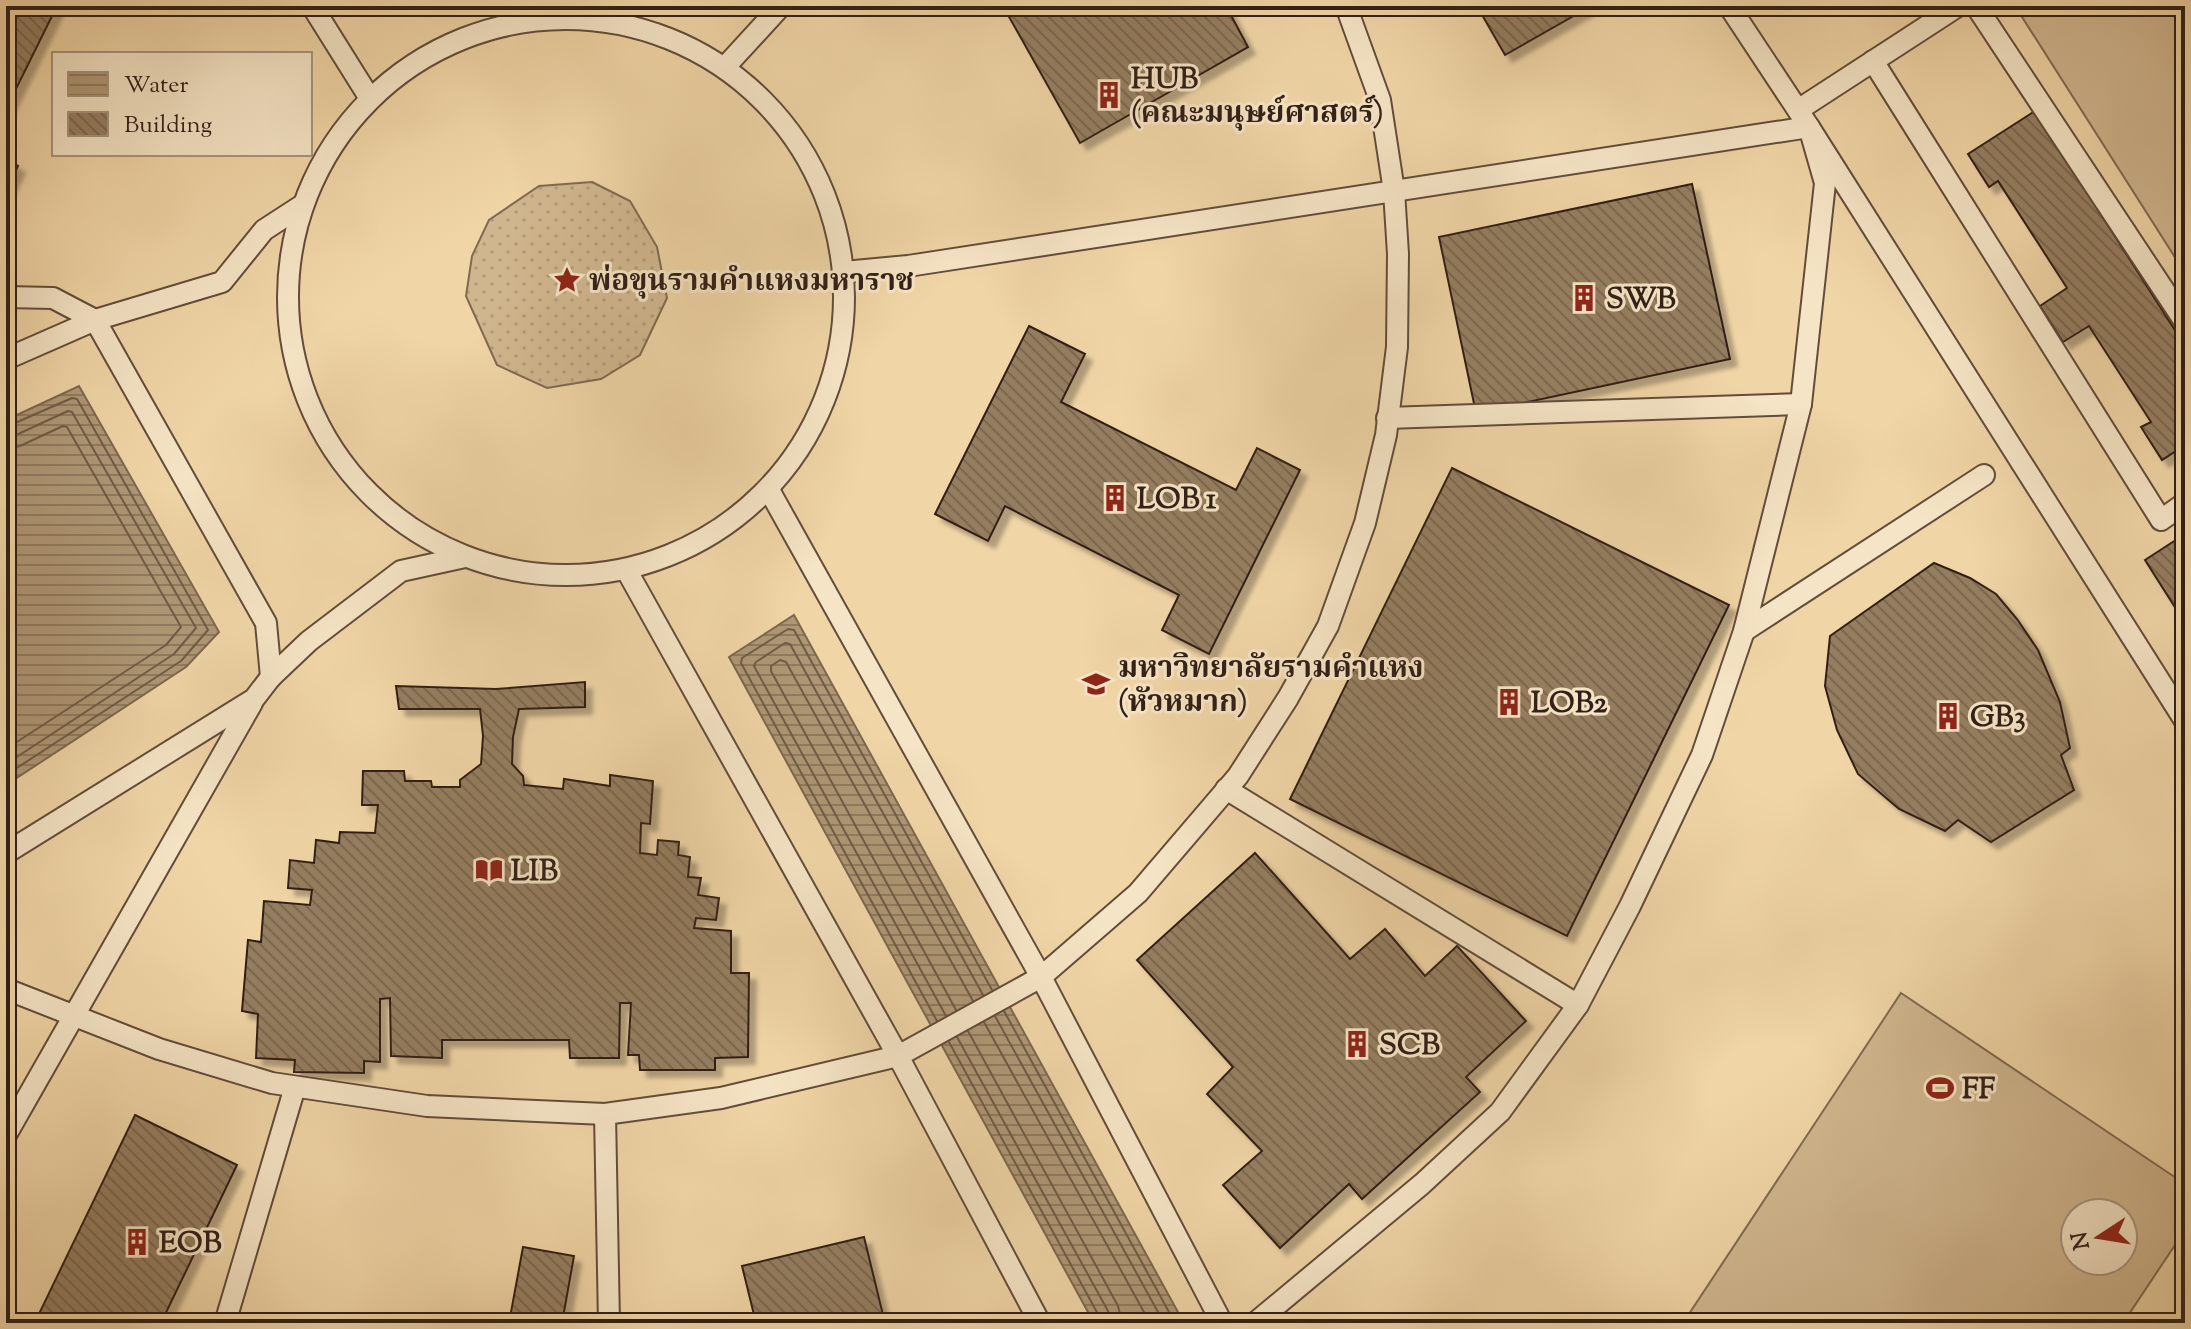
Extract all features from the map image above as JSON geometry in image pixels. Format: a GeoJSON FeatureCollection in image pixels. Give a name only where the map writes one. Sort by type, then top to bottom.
{"type":"FeatureCollection","features":[{"type":"Feature","properties":{"kind":"lane"},"geometry":{"type":"LineString","coordinates":[[312,6],[369,97]]}},
{"type":"Feature","properties":{"kind":"lane"},"geometry":{"type":"LineString","coordinates":[[725,67],[781,6]]}},
{"type":"Feature","properties":{"kind":"lane"},"geometry":{"type":"LineString","coordinates":[[6,989],[159,1049],[272,1083],[427,1106],[605,1114],[721,1098],[898,1056],[1041,977],[1138,893],[1238,776],[1288,698],[1328,626],[1365,523],[1386,435],[1397,347],[1398,254],[1394,191],[1380,100],[1346,6]]}},
{"type":"Feature","properties":{"kind":"lane"},"geometry":{"type":"LineString","coordinates":[[1729,6],[2185,721]]}},
{"type":"Feature","properties":{"kind":"lane"},"geometry":{"type":"LineString","coordinates":[[844,272],[908,266],[1394,191],[1803,119],[1873,61],[1958,6]]}},
{"type":"Feature","properties":{"kind":"lane"},"geometry":{"type":"LineString","coordinates":[[1976,6],[2185,322]]}},
{"type":"Feature","properties":{"kind":"lane"},"geometry":{"type":"LineString","coordinates":[[499,15],[580,16],[656,31],[725,67],[784,123],[825,194],[844,272],[840,352],[820,411],[814,426],[769,490],[704,542],[627,571],[558,578],[491,568],[465,557],[364,491],[317,426],[292,350],[288,270],[301,206],[329,147],[369,97],[431,50],[499,15]]}},
{"type":"Feature","properties":{"kind":"lane"},"geometry":{"type":"LineString","coordinates":[[1873,61],[2161,520],[2185,503]]}},
{"type":"Feature","properties":{"kind":"lane"},"geometry":{"type":"LineString","coordinates":[[1255,1323],[1422,1184],[1500,1112],[1578,1005],[1630,906],[1702,755],[1744,631],[1801,404],[1825,183],[1803,119]]}},
{"type":"Feature","properties":{"kind":"lane"},"geometry":{"type":"LineString","coordinates":[[6,359],[95,320],[222,282],[264,230],[301,206]]}},
{"type":"Feature","properties":{"kind":"lane"},"geometry":{"type":"LineString","coordinates":[[6,297],[53,298],[95,320],[266,623],[271,677]]}},
{"type":"Feature","properties":{"kind":"lane"},"geometry":{"type":"LineString","coordinates":[[1387,418],[1801,404]]}},
{"type":"Feature","properties":{"kind":"lane"},"geometry":{"type":"LineString","coordinates":[[1744,631],[1984,475]]}},
{"type":"Feature","properties":{"kind":"lane"},"geometry":{"type":"LineString","coordinates":[[769,490],[1041,977],[1222,1323]]}},
{"type":"Feature","properties":{"kind":"lane"},"geometry":{"type":"LineString","coordinates":[[6,1135],[254,699],[271,677],[309,641],[401,571],[465,557]]}},
{"type":"Feature","properties":{"kind":"lane"},"geometry":{"type":"LineString","coordinates":[[627,571],[898,1056],[1040,1323]]}},
{"type":"Feature","properties":{"kind":"lane"},"geometry":{"type":"LineString","coordinates":[[6,853],[254,699]]}},
{"type":"Feature","properties":{"kind":"lane"},"geometry":{"type":"LineString","coordinates":[[1226,789],[1578,1005]]}},
{"type":"Feature","properties":{"kind":"lane"},"geometry":{"type":"LineString","coordinates":[[225,1323],[295,1087]]}},
{"type":"Feature","properties":{"kind":"lane"},"geometry":{"type":"LineString","coordinates":[[605,1114],[609,1323]]}},
{"type":"Feature","properties":{"kind":"shaded area"},"geometry":{"type":"Polygon","coordinates":[[[2015,6],[2185,6],[2185,273],[2015,6]]]}},
{"type":"Feature","properties":{"kind":"shaded area"},"geometry":{"type":"Polygon","coordinates":[[[592,182],[630,201],[657,247],[667,298],[640,355],[601,379],[547,388],[497,365],[466,296],[472,256],[489,220],[539,186],[592,182]]]}},
{"type":"Feature","properties":{"kind":"shaded area","name":"FF"},"geometry":{"type":"Polygon","coordinates":[[[1901,993],[2185,1184],[2185,1230],[2123,1323],[1683,1323],[1901,993]]]}},
{"type":"Feature","properties":{"kind":"water"},"geometry":{"type":"Polygon","coordinates":[[[79,386],[219,632],[186,667],[6,785],[6,420],[79,386]]]}},
{"type":"Feature","properties":{"kind":"water"},"geometry":{"type":"Polygon","coordinates":[[[794,615],[1184,1323],[1094,1323],[729,657],[794,615]]]}},
{"type":"Feature","properties":{"kind":"building"},"geometry":{"type":"Polygon","coordinates":[[[6,6],[57,6],[6,109],[6,6]]]}},
{"type":"Feature","properties":{"kind":"building","name":"HUB (คณะมนุษย์ศาสตร์)"},"geometry":{"type":"Polygon","coordinates":[[[1003,6],[1226,6],[1248,47],[1080,143],[1003,6]]]}},
{"type":"Feature","properties":{"kind":"building"},"geometry":{"type":"Polygon","coordinates":[[[1477,6],[1591,6],[1505,55],[1477,6]]]}},
{"type":"Feature","properties":{"kind":"building"},"geometry":{"type":"Polygon","coordinates":[[[2035,111],[2185,346],[2185,445],[2162,460],[2141,427],[2151,422],[2089,326],[2063,342],[2040,306],[2067,288],[1998,181],[1989,187],[1968,154],[2035,111]]]}},
{"type":"Feature","properties":{"kind":"building"},"geometry":{"type":"Polygon","coordinates":[[[6,159],[18,166],[6,191],[6,159]]]}},
{"type":"Feature","properties":{"kind":"building","name":"SWB"},"geometry":{"type":"Polygon","coordinates":[[[1692,184],[1730,359],[1476,413],[1439,237],[1692,184]]]}},
{"type":"Feature","properties":{"kind":"building","name":"LOB 1"},"geometry":{"type":"Polygon","coordinates":[[[1029,326],[1085,354],[1061,402],[1236,490],[1257,448],[1300,470],[1209,654],[1162,630],[1179,595],[1005,506],[988,541],[935,514],[1029,326]]]}},
{"type":"Feature","properties":{"kind":"building","name":"LOB2"},"geometry":{"type":"Polygon","coordinates":[[[1452,468],[1729,605],[1567,936],[1290,799],[1452,468]]]}},
{"type":"Feature","properties":{"kind":"building"},"geometry":{"type":"Polygon","coordinates":[[[2185,534],[2185,623],[2145,560],[2185,534]]]}},
{"type":"Feature","properties":{"kind":"building","name":"GB3"},"geometry":{"type":"Polygon","coordinates":[[[1934,563],[1970,578],[1996,594],[2017,619],[2038,650],[2060,702],[2070,748],[2061,755],[2074,790],[1991,842],[1958,820],[1945,831],[1899,809],[1858,774],[1837,730],[1825,686],[1830,636],[1934,563]]]}},
{"type":"Feature","properties":{"kind":"building","name":"LIB"},"geometry":{"type":"Polygon","coordinates":[[[585,682],[585,707],[519,709],[513,737],[512,764],[523,776],[524,785],[563,789],[564,779],[610,786],[610,775],[653,781],[650,824],[641,823],[640,853],[657,855],[658,840],[679,842],[678,855],[690,857],[688,877],[701,878],[698,895],[719,898],[716,920],[696,918],[694,928],[731,931],[731,973],[749,973],[748,1057],[715,1058],[715,1070],[640,1070],[639,1055],[628,1055],[631,1003],[620,1003],[619,1058],[570,1058],[569,1040],[442,1040],[442,1058],[391,1056],[390,998],[380,999],[380,1062],[364,1061],[364,1073],[294,1072],[295,1060],[256,1058],[258,1014],[242,1011],[248,940],[261,942],[264,901],[310,905],[312,890],[288,888],[290,860],[314,863],[316,840],[339,843],[340,832],[375,833],[378,805],[362,805],[363,771],[404,771],[405,781],[431,781],[432,787],[460,787],[460,780],[481,764],[483,736],[480,709],[399,709],[396,686],[496,689],[585,682]]]}},
{"type":"Feature","properties":{"kind":"building","name":"SCB"},"geometry":{"type":"Polygon","coordinates":[[[1255,853],[1350,959],[1385,929],[1425,976],[1457,946],[1526,1021],[1466,1077],[1480,1092],[1362,1199],[1349,1184],[1280,1248],[1223,1185],[1262,1151],[1207,1094],[1233,1067],[1137,960],[1255,853]]]}},
{"type":"Feature","properties":{"kind":"building","name":"EOB"},"geometry":{"type":"Polygon","coordinates":[[[135,1115],[237,1165],[161,1323],[46,1323],[37,1318],[135,1115]]]}},
{"type":"Feature","properties":{"kind":"building"},"geometry":{"type":"Polygon","coordinates":[[[864,1237],[885,1323],[756,1323],[742,1266],[864,1237]]]}},
{"type":"Feature","properties":{"kind":"building"},"geometry":{"type":"Polygon","coordinates":[[[523,1247],[574,1256],[562,1323],[509,1323],[523,1247]]]}},
{"type":"Feature","properties":{"kind":"place","name":"HUB (คณะมนุษย์ศาสตร์)"},"geometry":{"type":"Point","coordinates":[1109,95]}},
{"type":"Feature","properties":{"kind":"place","name":"พ่อขุนรามคำแหงมหาราช"},"geometry":{"type":"Point","coordinates":[567,280]}},
{"type":"Feature","properties":{"kind":"place","name":"SWB"},"geometry":{"type":"Point","coordinates":[1584,298]}},
{"type":"Feature","properties":{"kind":"place","name":"LOB 1"},"geometry":{"type":"Point","coordinates":[1115,498]}},
{"type":"Feature","properties":{"kind":"place","name":"มหาวิทยาลัยรามคำแหง (หัวหมาก)"},"geometry":{"type":"Point","coordinates":[1096,684]}},
{"type":"Feature","properties":{"kind":"place","name":"LOB2"},"geometry":{"type":"Point","coordinates":[1509,702]}},
{"type":"Feature","properties":{"kind":"place","name":"GB3"},"geometry":{"type":"Point","coordinates":[1948,716]}},
{"type":"Feature","properties":{"kind":"place","name":"LIB"},"geometry":{"type":"Point","coordinates":[489,870]}},
{"type":"Feature","properties":{"kind":"place","name":"SCB"},"geometry":{"type":"Point","coordinates":[1357,1044]}},
{"type":"Feature","properties":{"kind":"place","name":"FF"},"geometry":{"type":"Point","coordinates":[1940,1088]}},
{"type":"Feature","properties":{"kind":"place","name":"EOB"},"geometry":{"type":"Point","coordinates":[137,1242]}}]}
